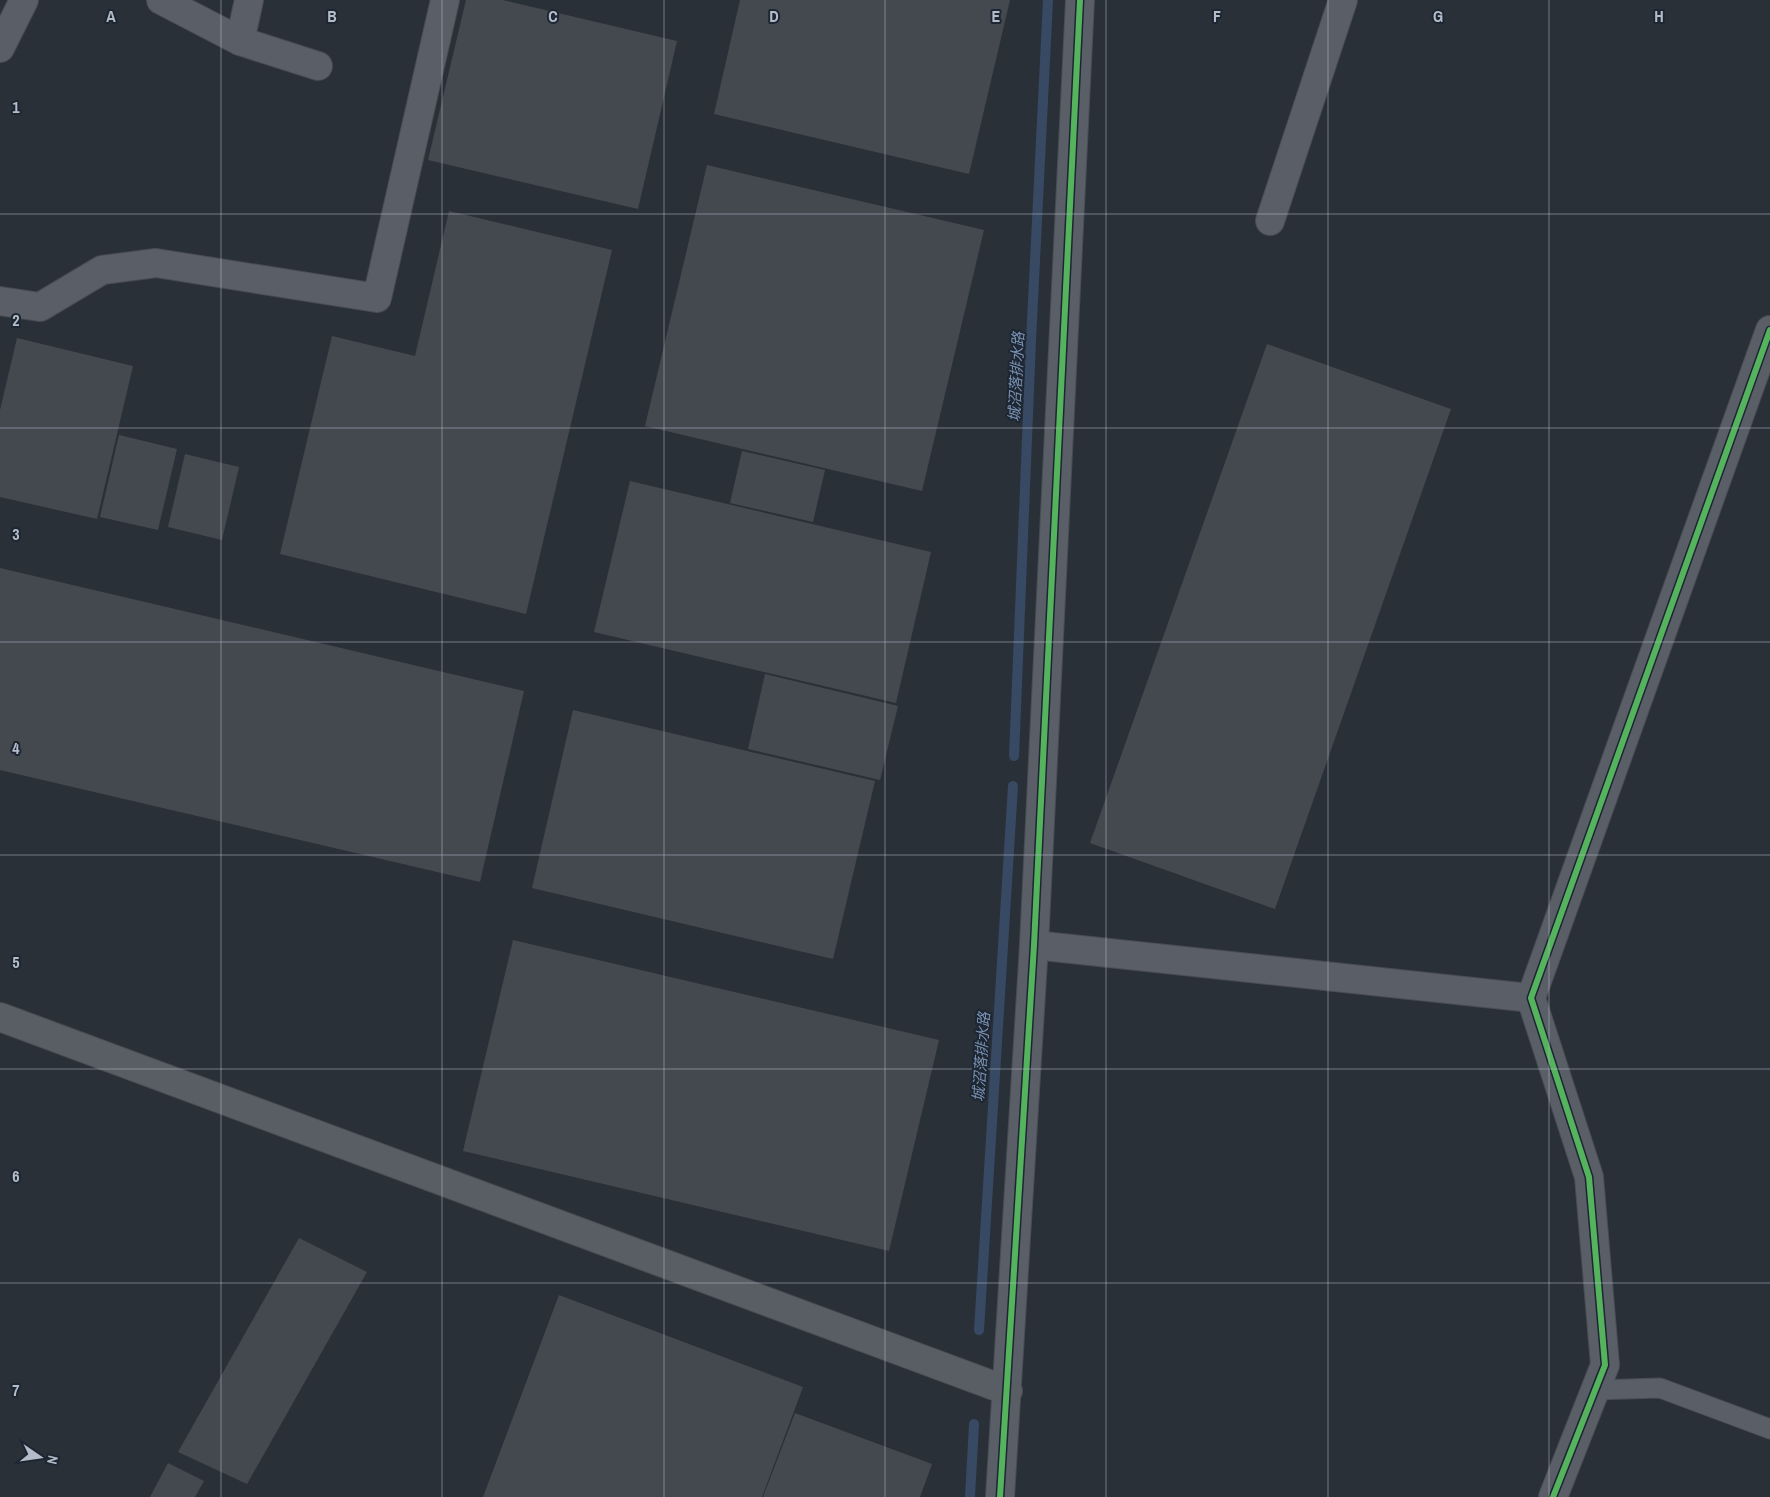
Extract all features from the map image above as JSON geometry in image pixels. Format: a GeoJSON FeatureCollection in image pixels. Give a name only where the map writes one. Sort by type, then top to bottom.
{"type":"FeatureCollection","features":[{"type":"Feature","properties":{"kind":"street"},"geometry":{"type":"LineString","coordinates":[[0,48],[24,0]]}},
{"type":"Feature","properties":{"kind":"street"},"geometry":{"type":"LineString","coordinates":[[161,0],[240,41],[318,66]]}},
{"type":"Feature","properties":{"kind":"street"},"geometry":{"type":"LineString","coordinates":[[240,41],[250,0]]}},
{"type":"Feature","properties":{"kind":"street"},"geometry":{"type":"LineString","coordinates":[[0,301],[40,307],[102,270],[156,263],[377,298],[445,0]]}},
{"type":"Feature","properties":{"kind":"street"},"geometry":{"type":"LineString","coordinates":[[1000,1497],[1034,945],[1080,0]]}},
{"type":"Feature","properties":{"kind":"street"},"geometry":{"type":"LineString","coordinates":[[1270,221],[1343,0]]}},
{"type":"Feature","properties":{"kind":"street"},"geometry":{"type":"LineString","coordinates":[[1553,1497],[1606,1365],[1589,1177],[1531,998],[1761,385],[1770,330]]}},
{"type":"Feature","properties":{"kind":"street"},"geometry":{"type":"LineString","coordinates":[[1034,945],[1531,998]]}},
{"type":"Feature","properties":{"kind":"street"},"geometry":{"type":"LineString","coordinates":[[0,1017],[1008,1391]]}},
{"type":"Feature","properties":{"kind":"lane"},"geometry":{"type":"LineString","coordinates":[[1595,1390],[1660,1388],[1770,1429]]}},
{"type":"Feature","properties":{"kind":"building"},"geometry":{"type":"Polygon","coordinates":[[[466,0],[503,0],[677,41],[638,209],[428,160],[466,0]]]}},
{"type":"Feature","properties":{"kind":"building"},"geometry":{"type":"Polygon","coordinates":[[[740,0],[1010,0],[969,174],[714,114],[740,0]]]}},
{"type":"Feature","properties":{"kind":"building"},"geometry":{"type":"Polygon","coordinates":[[[707,165],[984,230],[922,491],[645,426],[707,165]]]}},
{"type":"Feature","properties":{"kind":"building"},"geometry":{"type":"Polygon","coordinates":[[[449,211],[612,250],[526,614],[280,554],[332,336],[415,356],[449,211]]]}},
{"type":"Feature","properties":{"kind":"building"},"geometry":{"type":"Polygon","coordinates":[[[17,338],[133,366],[97,519],[0,497],[0,410],[17,338]]]}},
{"type":"Feature","properties":{"kind":"building"},"geometry":{"type":"Polygon","coordinates":[[[1267,344],[1451,409],[1275,909],[1090,843],[1267,344]]]}},
{"type":"Feature","properties":{"kind":"building"},"geometry":{"type":"Polygon","coordinates":[[[119,435],[177,449],[158,530],[100,517],[119,435]]]}},
{"type":"Feature","properties":{"kind":"building"},"geometry":{"type":"Polygon","coordinates":[[[742,451],[825,470],[813,522],[730,503],[742,451]]]}},
{"type":"Feature","properties":{"kind":"building"},"geometry":{"type":"Polygon","coordinates":[[[185,454],[239,467],[222,540],[168,527],[185,454]]]}},
{"type":"Feature","properties":{"kind":"building"},"geometry":{"type":"Polygon","coordinates":[[[630,481],[931,552],[896,703],[594,632],[630,481]]]}},
{"type":"Feature","properties":{"kind":"building"},"geometry":{"type":"Polygon","coordinates":[[[0,568],[524,691],[480,882],[0,770],[0,568]]]}},
{"type":"Feature","properties":{"kind":"building"},"geometry":{"type":"Polygon","coordinates":[[[765,674],[898,706],[880,780],[748,749],[765,674]]]}},
{"type":"Feature","properties":{"kind":"building"},"geometry":{"type":"Polygon","coordinates":[[[573,710],[875,781],[833,959],[532,888],[573,710]]]}},
{"type":"Feature","properties":{"kind":"building"},"geometry":{"type":"Polygon","coordinates":[[[513,940],[939,1040],[889,1251],[463,1151],[513,940]]]}},
{"type":"Feature","properties":{"kind":"building"},"geometry":{"type":"Polygon","coordinates":[[[299,1238],[367,1272],[247,1484],[178,1452],[299,1238]]]}},
{"type":"Feature","properties":{"kind":"building"},"geometry":{"type":"Polygon","coordinates":[[[559,1295],[803,1387],[762,1497],[483,1497],[559,1295]]]}},
{"type":"Feature","properties":{"kind":"building"},"geometry":{"type":"Polygon","coordinates":[[[795,1413],[932,1464],[920,1497],[763,1497],[795,1413]]]}},
{"type":"Feature","properties":{"kind":"building"},"geometry":{"type":"Polygon","coordinates":[[[168,1463],[204,1481],[195,1497],[150,1497],[168,1463]]]}},
{"type":"Feature","properties":{"kind":"waterway","name":"城沼落排水路"},"geometry":{"type":"LineString","coordinates":[[1014,756],[1031,341],[1048,0]]}},
{"type":"Feature","properties":{"kind":"waterway","name":"城沼落排水路"},"geometry":{"type":"LineString","coordinates":[[979,1330],[1013,786]]}},
{"type":"Feature","properties":{"kind":"waterway","name":"城沼落排水路"},"geometry":{"type":"LineString","coordinates":[[970,1497],[974,1424]]}},
{"type":"Feature","properties":{"kind":"cycle path"},"geometry":{"type":"LineString","coordinates":[[1000,1497],[1034,945],[1080,0]]}},
{"type":"Feature","properties":{"kind":"cycle path"},"geometry":{"type":"LineString","coordinates":[[1553,1497],[1605,1365],[1589,1177],[1531,998],[1770,330]]}}]}
